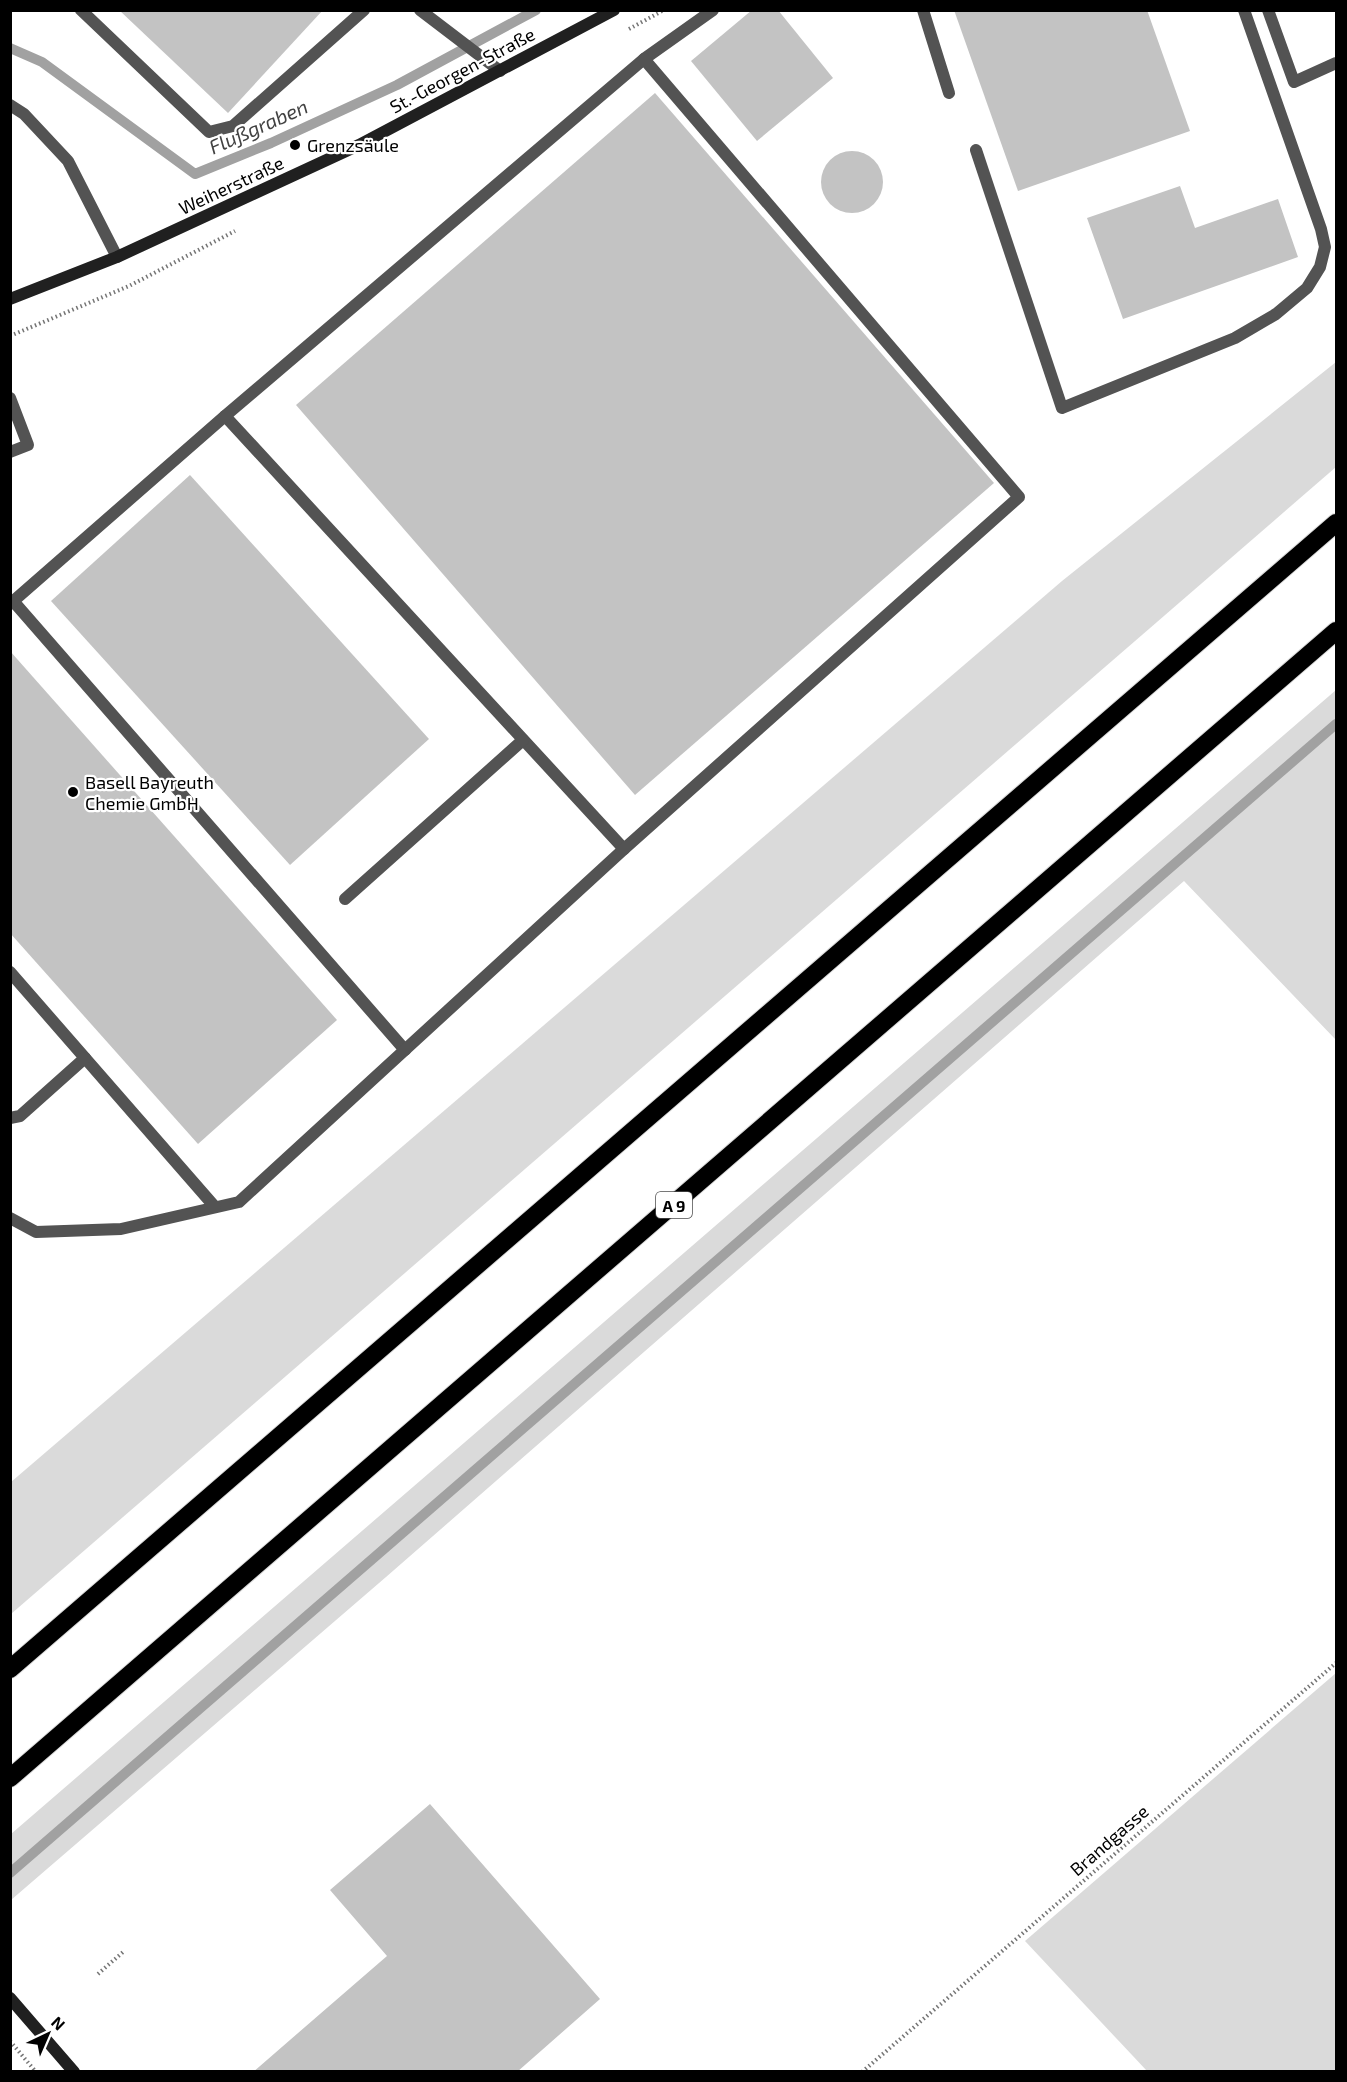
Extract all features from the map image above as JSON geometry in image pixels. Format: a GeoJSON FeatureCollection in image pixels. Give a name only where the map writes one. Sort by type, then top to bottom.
{"type":"FeatureCollection","features":[{"type":"Feature","properties":{"kind":"highway"},"geometry":{"type":"LineString","coordinates":[[10,1669],[1336,523]]}},
{"type":"Feature","properties":{"kind":"highway","name":"A 9"},"geometry":{"type":"LineString","coordinates":[[10,1778],[1336,631]]}},
{"type":"Feature","properties":{"kind":"street","name":"St.-Georgen-Straße"},"geometry":{"type":"LineString","coordinates":[[359,145],[614,10]]}},
{"type":"Feature","properties":{"kind":"street","name":"Weiherstraße"},"geometry":{"type":"LineString","coordinates":[[10,299],[117,257],[359,145]]}},
{"type":"Feature","properties":{"kind":"street"},"geometry":{"type":"LineString","coordinates":[[10,1998],[74,2072]]}},
{"type":"Feature","properties":{"kind":"lane"},"geometry":{"type":"LineString","coordinates":[[81,10],[209,132],[233,126],[364,10]]}},
{"type":"Feature","properties":{"kind":"lane"},"geometry":{"type":"LineString","coordinates":[[420,10],[500,71]]}},
{"type":"Feature","properties":{"kind":"lane"},"geometry":{"type":"LineString","coordinates":[[405,1050],[12,603],[225,416],[644,59],[713,10]]}},
{"type":"Feature","properties":{"kind":"lane"},"geometry":{"type":"LineString","coordinates":[[923,10],[949,93]]}},
{"type":"Feature","properties":{"kind":"lane"},"geometry":{"type":"LineString","coordinates":[[976,150],[1062,408],[1235,338],[1276,314],[1307,288],[1320,267],[1325,247],[1321,228],[1245,10]]}},
{"type":"Feature","properties":{"kind":"lane"},"geometry":{"type":"LineString","coordinates":[[1268,10],[1294,82],[1336,63]]}},
{"type":"Feature","properties":{"kind":"lane"},"geometry":{"type":"LineString","coordinates":[[10,1218],[36,1232],[121,1229],[239,1202],[624,849],[1019,497],[644,59]]}},
{"type":"Feature","properties":{"kind":"lane"},"geometry":{"type":"LineString","coordinates":[[10,105],[24,114],[68,161],[117,257]]}},
{"type":"Feature","properties":{"kind":"lane"},"geometry":{"type":"LineString","coordinates":[[10,398],[28,445],[10,452]]}},
{"type":"Feature","properties":{"kind":"lane"},"geometry":{"type":"LineString","coordinates":[[225,416],[624,849]]}},
{"type":"Feature","properties":{"kind":"lane"},"geometry":{"type":"LineString","coordinates":[[345,899],[524,740]]}},
{"type":"Feature","properties":{"kind":"lane"},"geometry":{"type":"LineString","coordinates":[[10,972],[215,1207]]}},
{"type":"Feature","properties":{"kind":"lane"},"geometry":{"type":"LineString","coordinates":[[10,1118],[20,1116],[85,1058]]}},
{"type":"Feature","properties":{"kind":"path","name":"Brandgasse"},"geometry":{"type":"LineString","coordinates":[[862,2072],[1336,1663]]}},
{"type":"Feature","properties":{"kind":"path"},"geometry":{"type":"LineString","coordinates":[[98,1974],[123,1952]]}},
{"type":"Feature","properties":{"kind":"path"},"geometry":{"type":"LineString","coordinates":[[10,2041],[36,2072]]}},
{"type":"Feature","properties":{"kind":"shaded area"},"geometry":{"type":"Polygon","coordinates":[[[1336,362],[1336,467],[11,1614],[11,1482],[1062,581],[1336,362]]]}},
{"type":"Feature","properties":{"kind":"shaded area"},"geometry":{"type":"Polygon","coordinates":[[[1336,690],[1336,1040],[1184,881],[386,1577],[11,1900],[11,1834],[1336,690]]]}},
{"type":"Feature","properties":{"kind":"shaded area"},"geometry":{"type":"Polygon","coordinates":[[[1336,1673],[1336,2071],[1147,2071],[1025,1941],[1336,1673]]]}},
{"type":"Feature","properties":{"kind":"building"},"geometry":{"type":"Polygon","coordinates":[[[119,10],[323,10],[228,113],[119,10]]]}},
{"type":"Feature","properties":{"kind":"building"},"geometry":{"type":"Polygon","coordinates":[[[752,10],[778,10],[833,78],[757,141],[691,61],[752,10]]]}},
{"type":"Feature","properties":{"kind":"building"},"geometry":{"type":"Polygon","coordinates":[[[954,10],[1147,10],[1190,131],[1018,191],[954,10]]]}},
{"type":"Feature","properties":{"kind":"building"},"geometry":{"type":"Polygon","coordinates":[[[655,93],[994,483],[635,795],[296,405],[655,93]]]}},
{"type":"Feature","properties":{"kind":"building"},"geometry":{"type":"Polygon","coordinates":[[[846,151],[858,151],[874,160],[881,170],[883,182],[881,194],[874,204],[858,213],[846,213],[835,208],[826,199],[821,188],[821,176],[826,165],[835,156],[846,151]]]}},
{"type":"Feature","properties":{"kind":"building"},"geometry":{"type":"Polygon","coordinates":[[[1180,186],[1195,228],[1278,199],[1298,257],[1123,319],[1087,218],[1180,186]]]}},
{"type":"Feature","properties":{"kind":"building"},"geometry":{"type":"Polygon","coordinates":[[[190,475],[429,739],[290,865],[51,601],[190,475]]]}},
{"type":"Feature","properties":{"kind":"building","name":"Basell Bayreuth Chemie GmbH"},"geometry":{"type":"Polygon","coordinates":[[[10,651],[337,1020],[198,1144],[10,933],[10,651]]]}},
{"type":"Feature","properties":{"kind":"building"},"geometry":{"type":"Polygon","coordinates":[[[430,1804],[600,1999],[517,2072],[253,2072],[387,1956],[330,1890],[430,1804]]]}},
{"type":"Feature","properties":{"kind":"waterway","name":"Flußgraben"},"geometry":{"type":"LineString","coordinates":[[10,48],[42,62],[195,174],[271,143],[397,85],[536,10]]}},
{"type":"Feature","properties":{"kind":"waterway"},"geometry":{"type":"LineString","coordinates":[[10,1873],[1336,724]]}},
{"type":"Feature","properties":{"kind":"place","name":"Grenzsäule"},"geometry":{"type":"Point","coordinates":[295,145]}},
{"type":"Feature","properties":{"kind":"place","name":"Basell Bayreuth Chemie GmbH"},"geometry":{"type":"Point","coordinates":[73,792]}}]}
